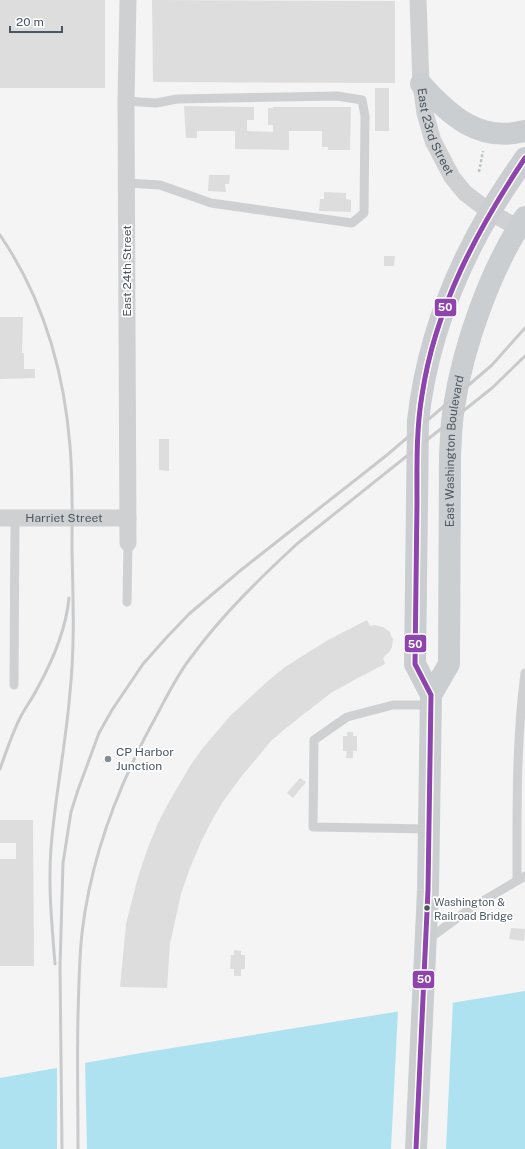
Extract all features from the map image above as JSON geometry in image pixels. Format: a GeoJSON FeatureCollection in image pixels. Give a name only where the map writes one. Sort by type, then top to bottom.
{"type":"FeatureCollection","features":[{"type":"Feature","properties":{"kind":"main road"},"geometry":{"type":"LineString","coordinates":[[421,84],[458,120],[481,130],[503,133],[525,131]]}},
{"type":"Feature","properties":{"kind":"main road","name":"East Washington Boulevard"},"geometry":{"type":"LineString","coordinates":[[416,1149],[426,941],[431,700],[415,664],[418,421],[420,398],[432,349],[452,290],[464,262],[490,212],[525,158]]}},
{"type":"Feature","properties":{"kind":"main road","name":"East Washington Boulevard"},"geometry":{"type":"LineString","coordinates":[[431,700],[449,664],[450,456],[455,402],[465,358],[482,306],[493,278],[521,222]]}},
{"type":"Feature","properties":{"kind":"street","name":"East 24th Street"},"geometry":{"type":"LineString","coordinates":[[128,0],[126,101],[128,543]]}},
{"type":"Feature","properties":{"kind":"street","name":"East 23rd Street"},"geometry":{"type":"LineString","coordinates":[[418,0],[421,84],[433,141],[452,177],[465,193],[490,212],[521,222]]}},
{"type":"Feature","properties":{"kind":"street","name":"Harriet Street"},"geometry":{"type":"LineString","coordinates":[[8,518],[128,518]]}},
{"type":"Feature","properties":{"kind":"lane"},"geometry":{"type":"LineString","coordinates":[[126,101],[156,103],[177,99],[336,96],[362,100],[365,116],[364,213],[352,223],[211,203],[160,185],[127,183]]}},
{"type":"Feature","properties":{"kind":"lane"},"geometry":{"type":"LineString","coordinates":[[8,518],[14,685]]}},
{"type":"Feature","properties":{"kind":"lane"},"geometry":{"type":"LineString","coordinates":[[128,543],[128,602]]}},
{"type":"Feature","properties":{"kind":"lane"},"geometry":{"type":"LineString","coordinates":[[426,941],[470,908],[521,878],[517,791],[520,714],[525,673]]}},
{"type":"Feature","properties":{"kind":"lane"},"geometry":{"type":"LineString","coordinates":[[429,829],[314,827],[314,740],[347,717],[392,706],[431,700]]}},
{"type":"Feature","properties":{"kind":"path"},"geometry":{"type":"LineString","coordinates":[[479,172],[485,144]]}},
{"type":"Feature","properties":{"kind":"water"},"geometry":{"type":"Polygon","coordinates":[[[525,991],[525,1149],[0,1149],[0,1078],[141,1053],[525,991]]]}},
{"type":"Feature","properties":{"kind":"pier"},"geometry":{"type":"Polygon","coordinates":[[[453,1001],[446,1149],[391,1149],[398,1010],[453,1001]]]}},
{"type":"Feature","properties":{"kind":"pier"},"geometry":{"type":"Polygon","coordinates":[[[85,1061],[87,1149],[57,1149],[57,1066],[85,1061]]]}},
{"type":"Feature","properties":{"kind":"building"},"geometry":{"type":"Polygon","coordinates":[[[0,0],[105,0],[105,88],[0,88],[0,0]]]}},
{"type":"Feature","properties":{"kind":"building"},"geometry":{"type":"Polygon","coordinates":[[[152,0],[395,1],[395,83],[153,82],[152,0]]]}},
{"type":"Feature","properties":{"kind":"building"},"geometry":{"type":"Polygon","coordinates":[[[375,88],[389,88],[389,131],[375,131],[375,88]]]}},
{"type":"Feature","properties":{"kind":"building"},"geometry":{"type":"Polygon","coordinates":[[[184,106],[254,107],[254,120],[247,120],[247,131],[273,132],[273,125],[268,125],[268,108],[351,107],[350,150],[328,150],[328,147],[322,147],[322,131],[289,131],[289,150],[235,149],[235,131],[197,131],[197,138],[186,138],[184,106]]]}},
{"type":"Feature","properties":{"kind":"building"},"geometry":{"type":"Polygon","coordinates":[[[209,175],[230,175],[229,184],[225,184],[226,192],[208,191],[209,175]]]}},
{"type":"Feature","properties":{"kind":"building"},"geometry":{"type":"Polygon","coordinates":[[[324,192],[346,193],[346,199],[351,200],[351,212],[319,211],[320,199],[324,199],[324,192]]]}},
{"type":"Feature","properties":{"kind":"building"},"geometry":{"type":"Polygon","coordinates":[[[384,256],[395,256],[394,266],[384,266],[384,256]]]}},
{"type":"Feature","properties":{"kind":"building"},"geometry":{"type":"Polygon","coordinates":[[[0,317],[23,317],[22,353],[24,353],[24,369],[35,369],[35,378],[0,379],[0,317]]]}},
{"type":"Feature","properties":{"kind":"building"},"geometry":{"type":"Polygon","coordinates":[[[159,439],[169,439],[169,471],[159,470],[159,439]]]}},
{"type":"Feature","properties":{"kind":"building"},"geometry":{"type":"Polygon","coordinates":[[[367,620],[370,626],[375,625],[383,627],[390,632],[393,639],[390,651],[383,658],[385,664],[331,693],[271,741],[241,777],[222,803],[210,824],[190,868],[181,894],[170,944],[167,988],[120,987],[126,924],[138,877],[158,823],[190,766],[202,749],[230,716],[269,680],[285,667],[328,640],[367,620]]]}},
{"type":"Feature","properties":{"kind":"building"},"geometry":{"type":"Polygon","coordinates":[[[347,732],[353,732],[353,736],[357,736],[357,751],[353,751],[353,758],[346,758],[347,751],[343,751],[343,736],[347,736],[347,732]]]}},
{"type":"Feature","properties":{"kind":"building","name":"CP Harbor Junction"},"geometry":{"type":"Polygon","coordinates":[[[106,754],[112,757],[109,764],[103,762],[106,754]]]}},
{"type":"Feature","properties":{"kind":"building"},"geometry":{"type":"Polygon","coordinates":[[[300,778],[306,782],[293,798],[287,793],[300,778]]]}},
{"type":"Feature","properties":{"kind":"building"},"geometry":{"type":"Polygon","coordinates":[[[0,820],[33,820],[34,966],[0,966],[0,859],[16,859],[16,843],[0,843],[0,820]]]}},
{"type":"Feature","properties":{"kind":"building"},"geometry":{"type":"Polygon","coordinates":[[[511,928],[525,929],[524,941],[509,939],[511,928]]]}},
{"type":"Feature","properties":{"kind":"building"},"geometry":{"type":"Polygon","coordinates":[[[234,950],[241,951],[241,955],[245,955],[245,969],[241,969],[241,976],[234,976],[234,969],[230,969],[231,955],[234,955],[234,950]]]}},
{"type":"Feature","properties":{"kind":"railway"},"geometry":{"type":"LineString","coordinates":[[0,235],[28,284],[49,336],[63,390],[70,446],[72,485],[72,674],[55,809],[50,863],[55,964]]}},
{"type":"Feature","properties":{"kind":"railway"},"geometry":{"type":"LineString","coordinates":[[62,1149],[60,966],[63,863],[71,812],[99,733],[112,710],[143,664],[189,614],[241,570],[387,455],[492,365],[525,328]]}},
{"type":"Feature","properties":{"kind":"railway"},"geometry":{"type":"LineString","coordinates":[[78,1149],[79,974],[86,904],[100,846],[120,791],[132,763],[174,682],[187,662],[216,626],[242,597],[284,556],[298,543],[492,388],[525,356]]}},
{"type":"Feature","properties":{"kind":"railway"},"geometry":{"type":"LineString","coordinates":[[0,769],[17,724],[43,679],[53,657],[65,622],[69,598]]}},
{"type":"Feature","properties":{"kind":"transit line","name":"50"},"geometry":{"type":"LineString","coordinates":[[416,1149],[428,890],[431,695],[415,664],[417,449],[420,408],[428,363],[437,331],[460,271],[490,213],[525,158]]}},
{"type":"Feature","properties":{"kind":"place","name":"CP Harbor Junction"},"geometry":{"type":"Point","coordinates":[108,759]}},
{"type":"Feature","properties":{"kind":"place","name":"Washington & Railroad Bridge"},"geometry":{"type":"Point","coordinates":[427,908]}}]}
